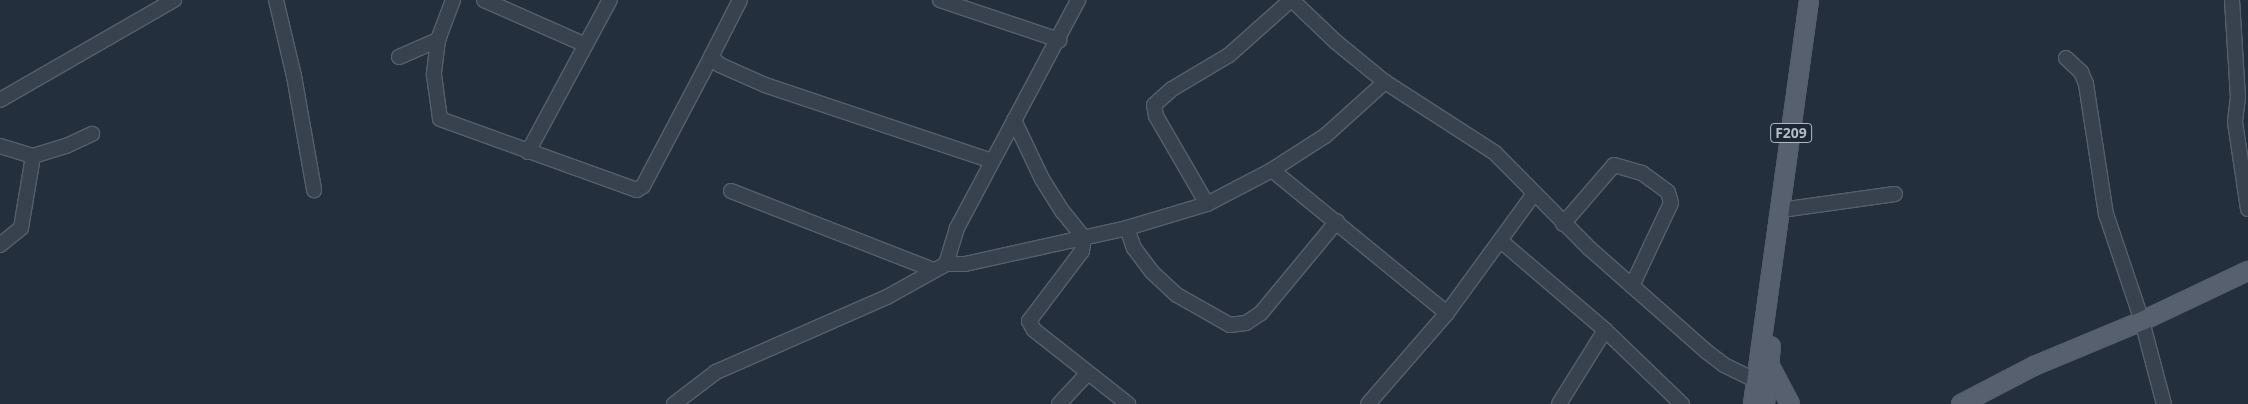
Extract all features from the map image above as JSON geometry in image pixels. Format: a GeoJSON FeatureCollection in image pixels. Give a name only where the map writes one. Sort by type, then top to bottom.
{"type":"FeatureCollection","features":[{"type":"Feature","properties":{"kind":"main road","name":"F209"},"geometry":{"type":"LineString","coordinates":[[1753,404],[1755,380],[1774,266],[1809,0]]}},
{"type":"Feature","properties":{"kind":"main road","name":"F209"},"geometry":{"type":"LineString","coordinates":[[1765,404],[1776,285],[1774,266]]}},
{"type":"Feature","properties":{"kind":"main road"},"geometry":{"type":"LineString","coordinates":[[1963,404],[2034,366],[2142,321],[2248,271]]}},
{"type":"Feature","properties":{"kind":"main road"},"geometry":{"type":"LineString","coordinates":[[1770,366],[1790,404]]}},
{"type":"Feature","properties":{"kind":"street"},"geometry":{"type":"LineString","coordinates":[[0,100],[174,0]]}},
{"type":"Feature","properties":{"kind":"street"},"geometry":{"type":"LineString","coordinates":[[276,0],[294,76],[314,190]]}},
{"type":"Feature","properties":{"kind":"street"},"geometry":{"type":"LineString","coordinates":[[453,0],[438,40],[434,76],[440,119],[637,190],[643,186],[740,0]]}},
{"type":"Feature","properties":{"kind":"street"},"geometry":{"type":"LineString","coordinates":[[484,0],[586,45]]}},
{"type":"Feature","properties":{"kind":"street"},"geometry":{"type":"LineString","coordinates":[[528,152],[610,0]]}},
{"type":"Feature","properties":{"kind":"street"},"geometry":{"type":"LineString","coordinates":[[940,0],[1059,40]]}},
{"type":"Feature","properties":{"kind":"street"},"geometry":{"type":"LineString","coordinates":[[940,267],[957,228],[1059,40],[1078,0]]}},
{"type":"Feature","properties":{"kind":"street"},"geometry":{"type":"LineString","coordinates":[[1207,204],[1156,116],[1154,105],[1172,89],[1236,49],[1291,0],[1336,42],[1385,82],[1494,153],[1533,195],[1632,286],[1724,365],[1755,380]]}},
{"type":"Feature","properties":{"kind":"street"},"geometry":{"type":"LineString","coordinates":[[2232,0],[2243,96],[2235,122],[2248,209]]}},
{"type":"Feature","properties":{"kind":"street"},"geometry":{"type":"LineString","coordinates":[[399,57],[438,40]]}},
{"type":"Feature","properties":{"kind":"street"},"geometry":{"type":"LineString","coordinates":[[711,57],[720,65],[764,85],[992,161]]}},
{"type":"Feature","properties":{"kind":"street"},"geometry":{"type":"LineString","coordinates":[[2066,58],[2081,72],[2086,84],[2106,214],[2142,321],[2164,404]]}},
{"type":"Feature","properties":{"kind":"street"},"geometry":{"type":"LineString","coordinates":[[674,404],[716,372],[887,297],[940,267],[965,264],[1127,228],[1207,204],[1272,170],[1325,136],[1385,82]]}},
{"type":"Feature","properties":{"kind":"street"},"geometry":{"type":"LineString","coordinates":[[1014,120],[1042,179],[1062,212],[1084,238],[1082,250],[1029,321],[1034,330],[1087,374],[1128,404]]}},
{"type":"Feature","properties":{"kind":"street"},"geometry":{"type":"LineString","coordinates":[[0,146],[33,156],[66,146],[92,134]]}},
{"type":"Feature","properties":{"kind":"street"},"geometry":{"type":"LineString","coordinates":[[0,245],[21,228],[33,156]]}},
{"type":"Feature","properties":{"kind":"street"},"geometry":{"type":"LineString","coordinates":[[1564,224],[1614,165],[1642,173],[1668,192],[1671,203],[1632,286]]}},
{"type":"Feature","properties":{"kind":"street"},"geometry":{"type":"LineString","coordinates":[[1272,170],[1447,313]]}},
{"type":"Feature","properties":{"kind":"street"},"geometry":{"type":"LineString","coordinates":[[731,191],[940,267]]}},
{"type":"Feature","properties":{"kind":"street"},"geometry":{"type":"LineString","coordinates":[[1781,210],[1895,194]]}},
{"type":"Feature","properties":{"kind":"street"},"geometry":{"type":"LineString","coordinates":[[1368,404],[1447,313],[1502,242],[1533,195]]}},
{"type":"Feature","properties":{"kind":"street"},"geometry":{"type":"LineString","coordinates":[[1127,228],[1134,248],[1152,272],[1177,294],[1230,325],[1246,323],[1261,313],[1336,221]]}},
{"type":"Feature","properties":{"kind":"street"},"geometry":{"type":"LineString","coordinates":[[1502,242],[1605,330],[1682,404]]}},
{"type":"Feature","properties":{"kind":"street"},"geometry":{"type":"LineString","coordinates":[[1559,404],[1605,330]]}},
{"type":"Feature","properties":{"kind":"street"},"geometry":{"type":"LineString","coordinates":[[1059,404],[1087,374]]}}]}
